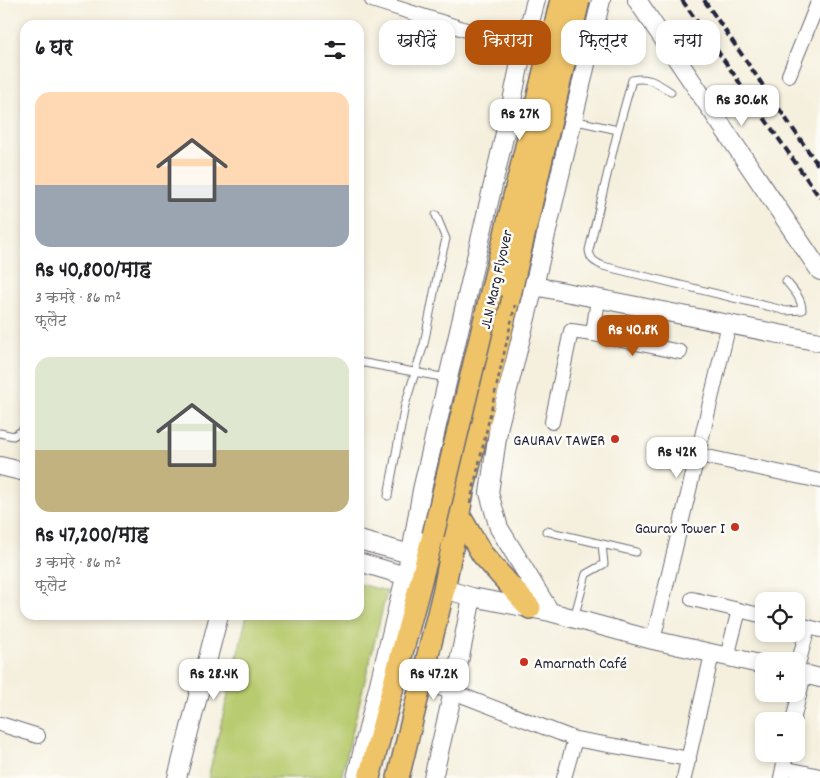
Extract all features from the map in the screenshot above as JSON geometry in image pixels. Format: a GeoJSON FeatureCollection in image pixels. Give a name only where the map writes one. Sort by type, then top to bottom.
{"type":"FeatureCollection","features":[{"type":"Feature","properties":{"kind":"main road","name":"JLN Marg Flyover"},"geometry":{"type":"LineString","coordinates":[[369,778],[413,578],[419,555],[433,534],[561,0]]}},
{"type":"Feature","properties":{"kind":"main road","name":"JLN Marg Flyover"},"geometry":{"type":"LineString","coordinates":[[398,778],[444,589],[458,513],[579,0]]}},
{"type":"Feature","properties":{"kind":"main road"},"geometry":{"type":"LineString","coordinates":[[458,513],[482,554],[540,610]]}},
{"type":"Feature","properties":{"kind":"street"},"geometry":{"type":"LineString","coordinates":[[372,0],[465,30]]}},
{"type":"Feature","properties":{"kind":"street"},"geometry":{"type":"LineString","coordinates":[[531,20],[536,0]]}},
{"type":"Feature","properties":{"kind":"street"},"geometry":{"type":"LineString","coordinates":[[540,610],[498,528],[489,493],[499,425],[534,286],[601,0]]}},
{"type":"Feature","properties":{"kind":"street"},"geometry":{"type":"LineString","coordinates":[[637,0],[820,272]]}},
{"type":"Feature","properties":{"kind":"street"},"geometry":{"type":"LineString","coordinates":[[788,74],[819,0]]}},
{"type":"Feature","properties":{"kind":"street"},"geometry":{"type":"LineString","coordinates":[[364,541],[419,555],[422,490],[519,65]]}},
{"type":"Feature","properties":{"kind":"street"},"geometry":{"type":"LineString","coordinates":[[472,275],[820,342]]}},
{"type":"Feature","properties":{"kind":"street"},"geometry":{"type":"LineString","coordinates":[[593,334],[598,299]]}},
{"type":"Feature","properties":{"kind":"street"},"geometry":{"type":"LineString","coordinates":[[653,640],[729,324]]}},
{"type":"Feature","properties":{"kind":"street"},"geometry":{"type":"LineString","coordinates":[[552,422],[571,330],[680,352]]}},
{"type":"Feature","properties":{"kind":"street"},"geometry":{"type":"LineString","coordinates":[[698,455],[820,481]]}},
{"type":"Feature","properties":{"kind":"street"},"geometry":{"type":"LineString","coordinates":[[0,466],[20,471]]}},
{"type":"Feature","properties":{"kind":"street"},"geometry":{"type":"LineString","coordinates":[[356,778],[413,578],[364,563]]}},
{"type":"Feature","properties":{"kind":"street"},"geometry":{"type":"LineString","coordinates":[[444,589],[472,597],[574,618],[653,640],[755,663]]}},
{"type":"Feature","properties":{"kind":"street"},"geometry":{"type":"LineString","coordinates":[[433,778],[454,692],[472,597]]}},
{"type":"Feature","properties":{"kind":"street"},"geometry":{"type":"LineString","coordinates":[[692,599],[755,614]]}},
{"type":"Feature","properties":{"kind":"street"},"geometry":{"type":"LineString","coordinates":[[684,778],[720,655],[739,610]]}},
{"type":"Feature","properties":{"kind":"street"},"geometry":{"type":"LineString","coordinates":[[177,778],[218,620]]}},
{"type":"Feature","properties":{"kind":"street"},"geometry":{"type":"LineString","coordinates":[[805,662],[808,627]]}},
{"type":"Feature","properties":{"kind":"street"},"geometry":{"type":"LineString","coordinates":[[422,683],[454,692],[575,739],[689,759]]}},
{"type":"Feature","properties":{"kind":"street"},"geometry":{"type":"LineString","coordinates":[[0,724],[38,736]]}},
{"type":"Feature","properties":{"kind":"street"},"geometry":{"type":"LineString","coordinates":[[564,778],[575,739]]}},
{"type":"Feature","properties":{"kind":"street"},"geometry":{"type":"LineString","coordinates":[[782,773],[820,776]]}},
{"type":"Feature","properties":{"kind":"lane"},"geometry":{"type":"LineString","coordinates":[[671,92],[650,79],[632,80],[590,243],[590,256],[594,262],[603,266],[786,311],[802,310],[799,298],[786,281]]}},
{"type":"Feature","properties":{"kind":"lane"},"geometry":{"type":"LineString","coordinates":[[572,120],[618,130]]}},
{"type":"Feature","properties":{"kind":"lane"},"geometry":{"type":"LineString","coordinates":[[388,496],[405,405],[424,344],[446,239],[436,214]]}},
{"type":"Feature","properties":{"kind":"lane"},"geometry":{"type":"LineString","coordinates":[[364,363],[448,378]]}},
{"type":"Feature","properties":{"kind":"lane"},"geometry":{"type":"LineString","coordinates":[[0,433],[13,436],[20,431]]}},
{"type":"Feature","properties":{"kind":"lane"},"geometry":{"type":"LineString","coordinates":[[546,531],[636,552]]}},
{"type":"Feature","properties":{"kind":"lane"},"geometry":{"type":"LineString","coordinates":[[574,618],[586,574],[604,564],[602,544]]}},
{"type":"Feature","properties":{"kind":"green space"},"geometry":{"type":"Polygon","coordinates":[[[364,585],[387,591],[341,778],[208,778],[246,620],[364,620],[364,585]]]}},
{"type":"Feature","properties":{"kind":"railway"},"geometry":{"type":"LineString","coordinates":[[682,0],[820,198]]}},
{"type":"Feature","properties":{"kind":"railway"},"geometry":{"type":"LineString","coordinates":[[704,0],[820,168]]}},
{"type":"Feature","properties":{"kind":"place","name":"GAURAV TAWER"},"geometry":{"type":"Point","coordinates":[615,439]}},
{"type":"Feature","properties":{"kind":"place","name":"Gaurav Tower I"},"geometry":{"type":"Point","coordinates":[735,527]}},
{"type":"Feature","properties":{"kind":"place","name":"Amarnath Café"},"geometry":{"type":"Point","coordinates":[524,662]}}]}
